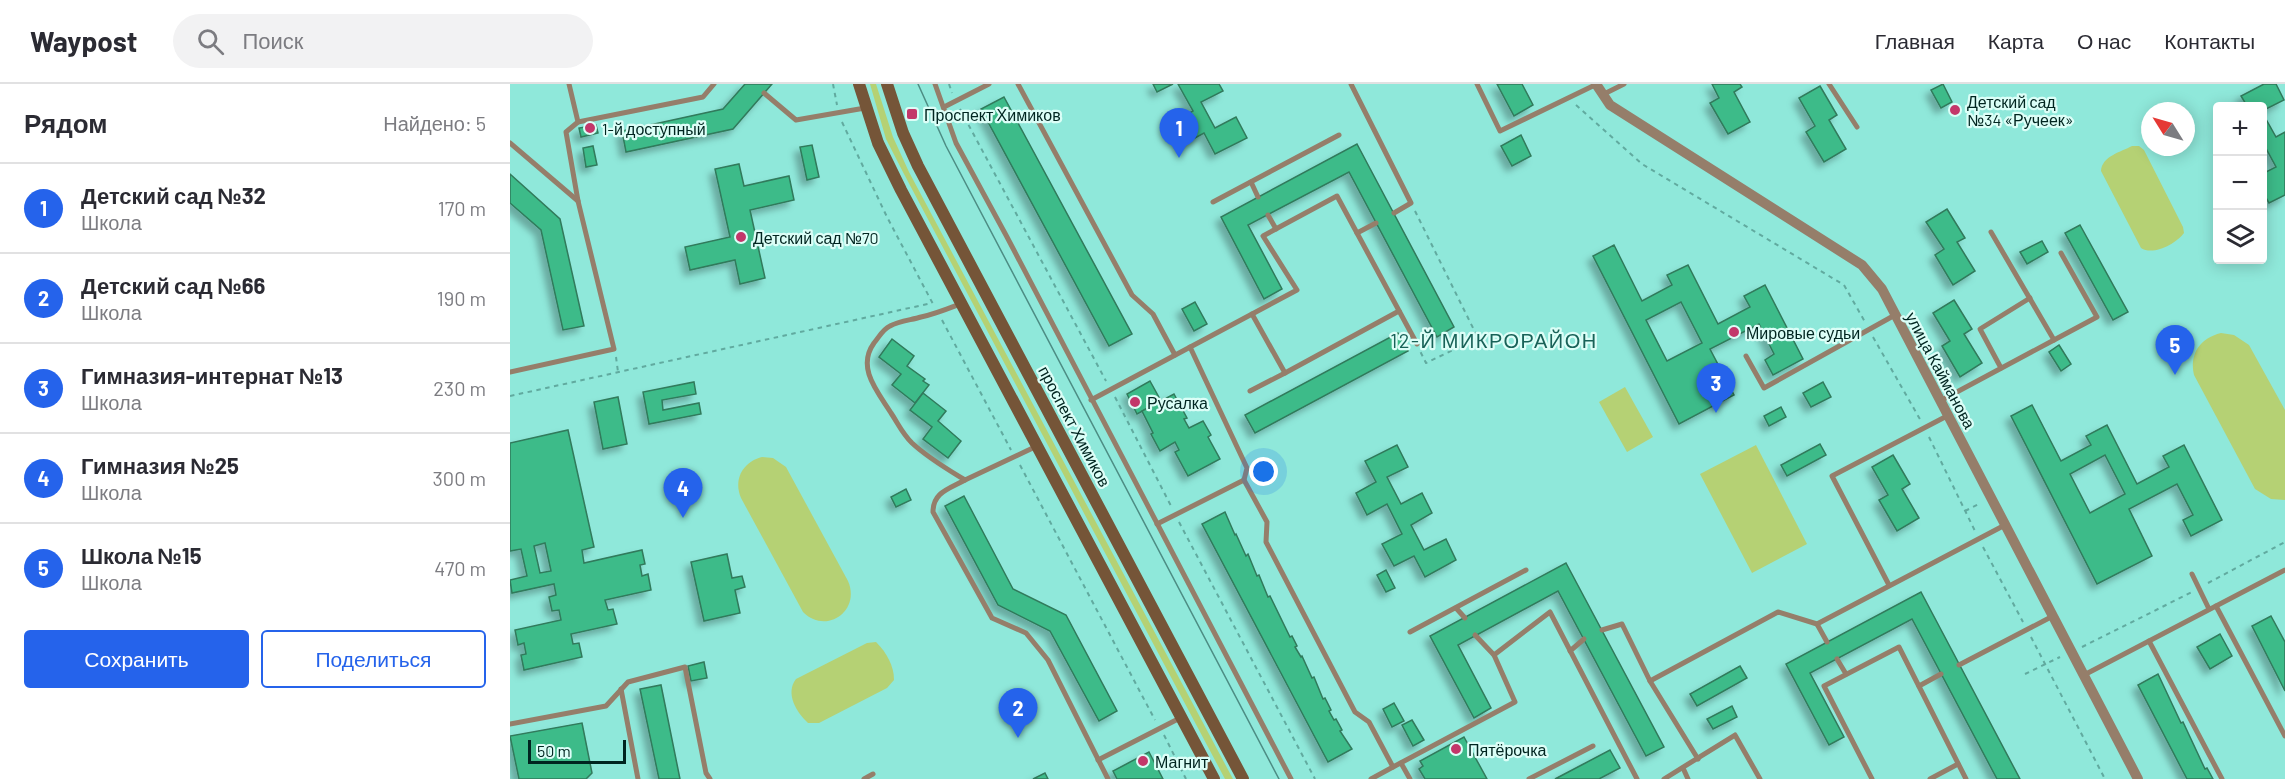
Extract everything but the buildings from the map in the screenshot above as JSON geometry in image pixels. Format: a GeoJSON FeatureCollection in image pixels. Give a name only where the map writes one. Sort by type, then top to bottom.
{"type":"FeatureCollection","features":[{"type":"Feature","properties":{"kind":"main road"},"geometry":{"type":"LineString","coordinates":[[859,84],[878,143],[901,190],[1214,779]]}},
{"type":"Feature","properties":{"kind":"main road","name":"проспект Химиков"},"geometry":{"type":"LineString","coordinates":[[887,84],[903,133],[918,166],[1243,779]]}},
{"type":"Feature","properties":{"kind":"street","name":"улица Кайманова"},"geometry":{"type":"LineString","coordinates":[[1597,84],[1610,105],[1862,265],[1882,288],[2138,779]]}},
{"type":"Feature","properties":{"kind":"lane"},"geometry":{"type":"LineString","coordinates":[[569,84],[578,122]]}},
{"type":"Feature","properties":{"kind":"lane"},"geometry":{"type":"LineString","coordinates":[[510,372],[614,350],[578,201],[566,132],[578,122],[703,97],[714,84]]}},
{"type":"Feature","properties":{"kind":"lane"},"geometry":{"type":"LineString","coordinates":[[935,84],[956,143],[1291,779]]}},
{"type":"Feature","properties":{"kind":"lane"},"geometry":{"type":"LineString","coordinates":[[944,107],[988,84]]}},
{"type":"Feature","properties":{"kind":"lane"},"geometry":{"type":"LineString","coordinates":[[1018,84],[1132,296],[1153,314],[1175,355]]}},
{"type":"Feature","properties":{"kind":"lane"},"geometry":{"type":"LineString","coordinates":[[1351,84],[1411,203],[1394,213]]}},
{"type":"Feature","properties":{"kind":"lane"},"geometry":{"type":"LineString","coordinates":[[1477,84],[1500,131],[1597,84]]}},
{"type":"Feature","properties":{"kind":"lane"},"geometry":{"type":"LineString","coordinates":[[1602,95],[1624,84]]}},
{"type":"Feature","properties":{"kind":"lane"},"geometry":{"type":"LineString","coordinates":[[1829,84],[1857,127]]}},
{"type":"Feature","properties":{"kind":"lane"},"geometry":{"type":"LineString","coordinates":[[764,93],[796,120],[865,108]]}},
{"type":"Feature","properties":{"kind":"lane"},"geometry":{"type":"LineString","coordinates":[[1213,202],[1339,135]]}},
{"type":"Feature","properties":{"kind":"lane"},"geometry":{"type":"LineString","coordinates":[[510,143],[578,201]]}},
{"type":"Feature","properties":{"kind":"lane"},"geometry":{"type":"LineString","coordinates":[[1251,182],[1258,197]]}},
{"type":"Feature","properties":{"kind":"lane"},"geometry":{"type":"LineString","coordinates":[[1091,400],[1297,290],[1263,236],[1337,196],[1417,344]]}},
{"type":"Feature","properties":{"kind":"lane"},"geometry":{"type":"LineString","coordinates":[[1268,215],[1276,229]]}},
{"type":"Feature","properties":{"kind":"lane"},"geometry":{"type":"LineString","coordinates":[[1357,233],[1376,223]]}},
{"type":"Feature","properties":{"kind":"lane"},"geometry":{"type":"LineString","coordinates":[[1991,232],[2054,340]]}},
{"type":"Feature","properties":{"kind":"lane"},"geometry":{"type":"LineString","coordinates":[[1940,401],[2097,317],[2061,253]]}},
{"type":"Feature","properties":{"kind":"lane"},"geometry":{"type":"LineString","coordinates":[[2001,368],[1980,329],[2030,298]]}},
{"type":"Feature","properties":{"kind":"lane"},"geometry":{"type":"LineString","coordinates":[[962,303],[938,313],[890,326],[882,332],[871,348],[867,361],[868,374],[899,429],[935,462],[965,480]]}},
{"type":"Feature","properties":{"kind":"lane"},"geometry":{"type":"LineString","coordinates":[[1250,392],[1399,311]]}},
{"type":"Feature","properties":{"kind":"lane"},"geometry":{"type":"LineString","coordinates":[[1252,314],[1285,373]]}},
{"type":"Feature","properties":{"kind":"lane"},"geometry":{"type":"LineString","coordinates":[[1746,356],[1764,388],[1895,315]]}},
{"type":"Feature","properties":{"kind":"lane"},"geometry":{"type":"LineString","coordinates":[[1190,347],[1247,468],[1244,480],[1267,522],[1266,542],[1355,712],[1370,722],[1393,767]]}},
{"type":"Feature","properties":{"kind":"lane"},"geometry":{"type":"LineString","coordinates":[[1889,585],[1832,476],[1948,415]]}},
{"type":"Feature","properties":{"kind":"lane"},"geometry":{"type":"LineString","coordinates":[[1037,446],[936,496],[933,502],[933,512],[992,618],[1026,633],[1048,660],[1108,779]]}},
{"type":"Feature","properties":{"kind":"lane"},"geometry":{"type":"LineString","coordinates":[[1157,524],[1244,480]]}},
{"type":"Feature","properties":{"kind":"lane"},"geometry":{"type":"LineString","coordinates":[[1817,624],[2005,525]]}},
{"type":"Feature","properties":{"kind":"lane"},"geometry":{"type":"LineString","coordinates":[[1410,632],[1527,570]]}},
{"type":"Feature","properties":{"kind":"lane"},"geometry":{"type":"LineString","coordinates":[[2084,675],[2285,570]]}},
{"type":"Feature","properties":{"kind":"lane"},"geometry":{"type":"LineString","coordinates":[[2192,574],[2209,609]]}},
{"type":"Feature","properties":{"kind":"lane"},"geometry":{"type":"LineString","coordinates":[[2216,606],[2285,736]]}},
{"type":"Feature","properties":{"kind":"lane"},"geometry":{"type":"LineString","coordinates":[[1456,608],[1465,618]]}},
{"type":"Feature","properties":{"kind":"lane"},"geometry":{"type":"LineString","coordinates":[[1494,655],[1550,612],[1637,779]]}},
{"type":"Feature","properties":{"kind":"lane"},"geometry":{"type":"LineString","coordinates":[[1650,681],[1778,612],[1817,624],[1827,642]]}},
{"type":"Feature","properties":{"kind":"lane"},"geometry":{"type":"LineString","coordinates":[[1959,665],[2053,616]]}},
{"type":"Feature","properties":{"kind":"lane"},"geometry":{"type":"LineString","coordinates":[[1602,630],[1622,624],[1650,681],[1698,759]]}},
{"type":"Feature","properties":{"kind":"lane"},"geometry":{"type":"LineString","coordinates":[[1371,779],[1515,702],[1494,655],[1475,635]]}},
{"type":"Feature","properties":{"kind":"lane"},"geometry":{"type":"LineString","coordinates":[[1570,651],[1584,639]]}},
{"type":"Feature","properties":{"kind":"lane"},"geometry":{"type":"LineString","coordinates":[[2149,641],[2222,779]]}},
{"type":"Feature","properties":{"kind":"lane"},"geometry":{"type":"LineString","coordinates":[[1872,779],[1824,686],[1899,647],[1966,779]]}},
{"type":"Feature","properties":{"kind":"lane"},"geometry":{"type":"LineString","coordinates":[[1837,659],[1846,674]]}},
{"type":"Feature","properties":{"kind":"lane"},"geometry":{"type":"LineString","coordinates":[[510,724],[606,706],[628,682],[685,668],[706,773],[710,779]]}},
{"type":"Feature","properties":{"kind":"lane"},"geometry":{"type":"LineString","coordinates":[[1919,686],[1941,675]]}},
{"type":"Feature","properties":{"kind":"lane"},"geometry":{"type":"LineString","coordinates":[[621,689],[639,779]]}},
{"type":"Feature","properties":{"kind":"lane"},"geometry":{"type":"LineString","coordinates":[[1098,760],[1182,717]]}},
{"type":"Feature","properties":{"kind":"lane"},"geometry":{"type":"LineString","coordinates":[[1664,779],[1735,735],[1760,779]]}},
{"type":"Feature","properties":{"kind":"lane"},"geometry":{"type":"LineString","coordinates":[[1529,779],[1593,746]]}},
{"type":"Feature","properties":{"kind":"lane"},"geometry":{"type":"LineString","coordinates":[[1401,763],[1410,779]]}},
{"type":"Feature","properties":{"kind":"lane"},"geometry":{"type":"LineString","coordinates":[[1930,779],[1958,764]]}},
{"type":"Feature","properties":{"kind":"lane"},"geometry":{"type":"LineString","coordinates":[[1683,768],[1689,779]]}},
{"type":"Feature","properties":{"kind":"lane"},"geometry":{"type":"LineString","coordinates":[[864,779],[873,774]]}},
{"type":"Feature","properties":{"kind":"path"},"geometry":{"type":"LineString","coordinates":[[832,84],[844,128],[882,207],[1186,779]]}},
{"type":"Feature","properties":{"kind":"path"},"geometry":{"type":"LineString","coordinates":[[949,84],[955,101],[1111,389],[1315,779]]}},
{"type":"Feature","properties":{"kind":"path"},"geometry":{"type":"LineString","coordinates":[[1572,96],[1577,108],[1642,164],[1844,285],[1924,428],[2105,779]]}},
{"type":"Feature","properties":{"kind":"path"},"geometry":{"type":"LineString","coordinates":[[1411,203],[1478,338],[1426,363],[1417,344]]}},
{"type":"Feature","properties":{"kind":"path"},"geometry":{"type":"LineString","coordinates":[[510,396],[933,303]]}},
{"type":"Feature","properties":{"kind":"path"},"geometry":{"type":"LineString","coordinates":[[614,350],[618,372]]}},
{"type":"Feature","properties":{"kind":"path"},"geometry":{"type":"LineString","coordinates":[[2025,674],[2199,588],[2285,542]]}},
{"type":"Feature","properties":{"kind":"green space"},"geometry":{"type":"Polygon","coordinates":[[[870,84],[876,84],[893,137],[909,172],[1233,779],[1225,779],[904,174],[886,139],[870,84]]]}},
{"type":"Feature","properties":{"kind":"green space"},"geometry":{"type":"Polygon","coordinates":[[[2132,146],[2139,146],[2141,156],[2147,156],[2183,227],[2184,233],[2170,245],[2152,251],[2141,248],[2101,171],[2108,158],[2132,146]]]}},
{"type":"Feature","properties":{"kind":"green space"},"geometry":{"type":"Polygon","coordinates":[[[2221,333],[2234,335],[2249,345],[2285,410],[2285,500],[2271,499],[2255,489],[2194,375],[2193,360],[2198,348],[2207,339],[2221,333]]]}},
{"type":"Feature","properties":{"kind":"green space"},"geometry":{"type":"Polygon","coordinates":[[[1625,387],[1653,437],[1627,452],[1599,402],[1625,387]]]}},
{"type":"Feature","properties":{"kind":"green space"},"geometry":{"type":"Polygon","coordinates":[[[1756,445],[1807,544],[1752,573],[1700,474],[1756,445]]]}},
{"type":"Feature","properties":{"kind":"green space"},"geometry":{"type":"Polygon","coordinates":[[[773,458],[786,467],[848,581],[851,592],[850,602],[846,610],[831,620],[812,619],[803,612],[741,498],[738,484],[741,472],[755,459],[773,458]]]}},
{"type":"Feature","properties":{"kind":"green space"},"geometry":{"type":"Polygon","coordinates":[[[876,642],[889,660],[894,680],[887,688],[819,723],[808,723],[793,702],[792,690],[796,679],[867,643],[876,642]]]}},
{"type":"Feature","properties":{"kind":"tram line"},"geometry":{"type":"LineString","coordinates":[[918,84],[946,146],[1279,779]]}},
{"type":"Feature","properties":{"kind":"place","name":"Детский сад №34 «Ручеек»"},"geometry":{"type":"Point","coordinates":[1955,110]}},
{"type":"Feature","properties":{"kind":"place","name":"Проспект Химиков"},"geometry":{"type":"Point","coordinates":[912,114]}},
{"type":"Feature","properties":{"kind":"place","name":"1-й доступный"},"geometry":{"type":"Point","coordinates":[590,128]}},
{"type":"Feature","properties":{"kind":"place","name":"Детский сад №32"},"geometry":{"type":"Point","coordinates":[1179,158]}},
{"type":"Feature","properties":{"kind":"place","name":"Детский сад №70"},"geometry":{"type":"Point","coordinates":[741,237]}},
{"type":"Feature","properties":{"kind":"place","name":"Мировые судьи"},"geometry":{"type":"Point","coordinates":[1734,332]}},
{"type":"Feature","properties":{"kind":"place","name":"Школа №15"},"geometry":{"type":"Point","coordinates":[2175,375]}},
{"type":"Feature","properties":{"kind":"place","name":"Русалка"},"geometry":{"type":"Point","coordinates":[1135,402]}},
{"type":"Feature","properties":{"kind":"place","name":"Гимназия-интернат №13"},"geometry":{"type":"Point","coordinates":[1716,413]}},
{"type":"Feature","properties":{"kind":"place","name":"Гимназия №25"},"geometry":{"type":"Point","coordinates":[683,518]}},
{"type":"Feature","properties":{"kind":"place","name":"Детский сад №66"},"geometry":{"type":"Point","coordinates":[1018,738]}},
{"type":"Feature","properties":{"kind":"place","name":"Пятёрочка"},"geometry":{"type":"Point","coordinates":[1456,749]}},
{"type":"Feature","properties":{"kind":"place","name":"Магнит"},"geometry":{"type":"Point","coordinates":[1143,761]}},
{"type":"Feature","properties":{"kind":"district","name":"12-Й МИКРОРАЙОН"},"geometry":{"type":"Point","coordinates":[1494,340]}}]}
